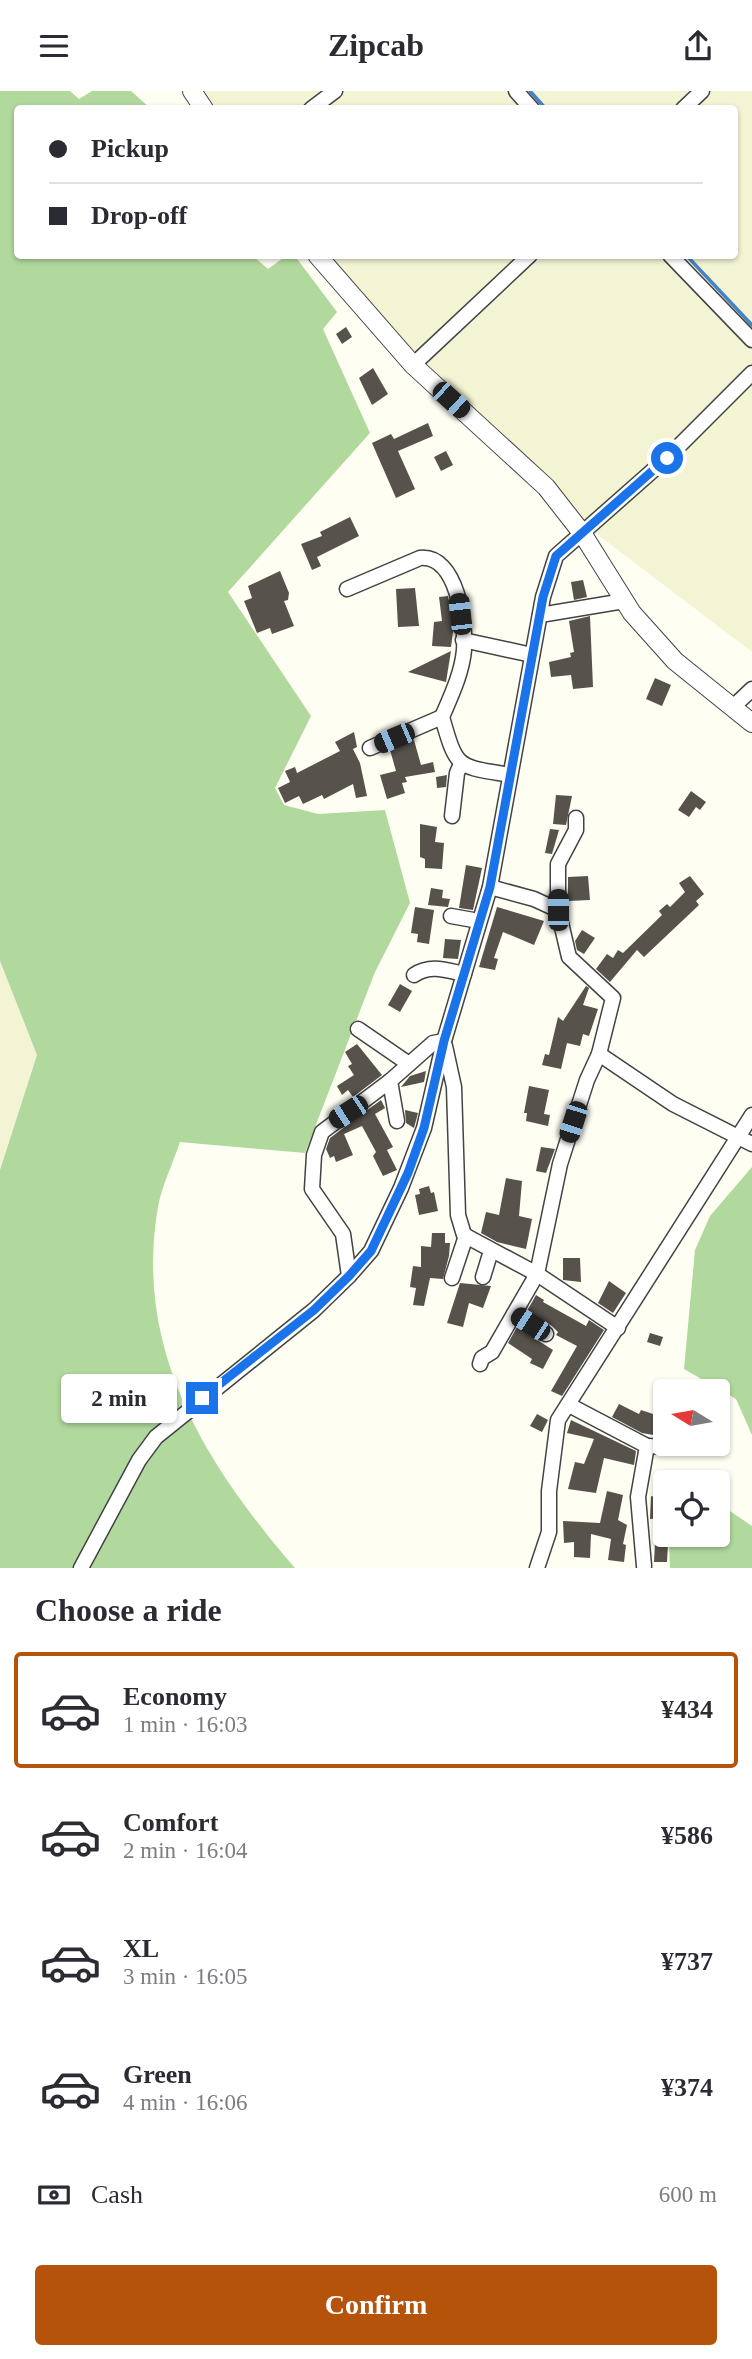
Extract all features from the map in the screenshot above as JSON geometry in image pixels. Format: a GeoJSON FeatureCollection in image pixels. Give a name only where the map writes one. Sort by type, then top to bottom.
{"type":"FeatureCollection","features":[{"type":"Feature","properties":{"kind":"street"},"geometry":{"type":"LineString","coordinates":[[316,105],[335,91]]}},
{"type":"Feature","properties":{"kind":"street"},"geometry":{"type":"LineString","coordinates":[[516,91],[528,105]]}},
{"type":"Feature","properties":{"kind":"street"},"geometry":{"type":"LineString","coordinates":[[687,105],[702,91]]}},
{"type":"Feature","properties":{"kind":"street"},"geometry":{"type":"LineString","coordinates":[[320,259],[413,365],[546,487],[582,533],[624,601],[675,661],[752,723]]}},
{"type":"Feature","properties":{"kind":"street"},"geometry":{"type":"LineString","coordinates":[[413,365],[526,259]]}},
{"type":"Feature","properties":{"kind":"street"},"geometry":{"type":"LineString","coordinates":[[674,259],[752,339]]}},
{"type":"Feature","properties":{"kind":"street"},"geometry":{"type":"LineString","coordinates":[[81,1568],[139,1460],[156,1437],[314,1310],[371,1251],[414,1157],[444,1041],[490,887],[532,655],[556,556],[667,458],[752,373]]}},
{"type":"Feature","properties":{"kind":"street"},"geometry":{"type":"LineString","coordinates":[[347,589],[427,557],[443,565],[453,581],[463,641],[456,685],[442,717],[452,754],[461,764],[510,775]]}},
{"type":"Feature","properties":{"kind":"street"},"geometry":{"type":"LineString","coordinates":[[540,615],[624,601]]}},
{"type":"Feature","properties":{"kind":"street"},"geometry":{"type":"LineString","coordinates":[[463,641],[532,655]]}},
{"type":"Feature","properties":{"kind":"street"},"geometry":{"type":"LineString","coordinates":[[733,707],[752,689]]}},
{"type":"Feature","properties":{"kind":"street"},"geometry":{"type":"LineString","coordinates":[[370,748],[442,717]]}},
{"type":"Feature","properties":{"kind":"street"},"geometry":{"type":"LineString","coordinates":[[452,816],[457,773],[461,764]]}},
{"type":"Feature","properties":{"kind":"street"},"geometry":{"type":"LineString","coordinates":[[480,1364],[482,1358],[492,1352],[537,1274],[560,1164],[587,1080],[599,1054],[613,998],[569,957],[558,910],[558,864],[576,829],[576,818]]}},
{"type":"Feature","properties":{"kind":"street"},"geometry":{"type":"LineString","coordinates":[[490,887],[534,899],[558,910]]}},
{"type":"Feature","properties":{"kind":"street"},"geometry":{"type":"LineString","coordinates":[[451,916],[479,921]]}},
{"type":"Feature","properties":{"kind":"street"},"geometry":{"type":"LineString","coordinates":[[414,975],[423,969],[433,968],[464,974]]}},
{"type":"Feature","properties":{"kind":"street"},"geometry":{"type":"LineString","coordinates":[[358,1029],[409,1064]]}},
{"type":"Feature","properties":{"kind":"street"},"geometry":{"type":"LineString","coordinates":[[349,1276],[343,1234],[312,1189],[314,1154],[322,1132],[333,1121],[390,1081],[433,1043],[444,1041]]}},
{"type":"Feature","properties":{"kind":"street"},"geometry":{"type":"LineString","coordinates":[[444,1041],[454,1087],[458,1215],[466,1236],[537,1274],[618,1328]]}},
{"type":"Feature","properties":{"kind":"street"},"geometry":{"type":"LineString","coordinates":[[599,1054],[673,1104],[752,1144]]}},
{"type":"Feature","properties":{"kind":"street"},"geometry":{"type":"LineString","coordinates":[[390,1081],[397,1121]]}},
{"type":"Feature","properties":{"kind":"street"},"geometry":{"type":"LineString","coordinates":[[537,1568],[549,1532],[549,1491],[558,1420],[752,1115]]}},
{"type":"Feature","properties":{"kind":"street"},"geometry":{"type":"LineString","coordinates":[[452,1278],[466,1236]]}},
{"type":"Feature","properties":{"kind":"street"},"geometry":{"type":"LineString","coordinates":[[482,1277],[491,1251]]}},
{"type":"Feature","properties":{"kind":"street"},"geometry":{"type":"LineString","coordinates":[[514,1314],[546,1334]]}},
{"type":"Feature","properties":{"kind":"street"},"geometry":{"type":"LineString","coordinates":[[569,1405],[647,1446],[653,1446]]}},
{"type":"Feature","properties":{"kind":"street"},"geometry":{"type":"LineString","coordinates":[[644,1566],[638,1497],[647,1446]]}},
{"type":"Feature","properties":{"kind":"green space"},"geometry":{"type":"Polygon","coordinates":[[[0,91],[70,91],[79,99],[92,91],[131,91],[147,105],[14,105],[14,259],[256,259],[268,269],[282,259],[297,259],[337,312],[323,329],[370,433],[228,592],[311,716],[275,788],[284,805],[318,814],[385,810],[410,903],[375,972],[305,1153],[180,1142],[158,1207],[153,1259],[156,1309],[167,1357],[184,1403],[206,1446],[233,1488],[295,1568],[0,1568],[0,1170],[37,1055],[0,961],[0,91]]]}},
{"type":"Feature","properties":{"kind":"green space"},"geometry":{"type":"Polygon","coordinates":[[[199,91],[752,91],[752,652],[589,528],[413,365],[325,259],[738,259],[738,105],[209,105],[199,91]]]}},
{"type":"Feature","properties":{"kind":"green space"},"geometry":{"type":"Polygon","coordinates":[[[0,961],[37,1055],[0,1170],[0,961]]]}},
{"type":"Feature","properties":{"kind":"green space"},"geometry":{"type":"Polygon","coordinates":[[[752,1167],[752,1435],[736,1399],[730,1396],[730,1379],[701,1379],[684,1369],[695,1250],[710,1216],[752,1167]]]}},
{"type":"Feature","properties":{"kind":"green space"},"geometry":{"type":"Polygon","coordinates":[[[730,1511],[752,1526],[752,1568],[670,1568],[669,1547],[730,1547],[730,1511]]]}},
{"type":"Feature","properties":{"kind":"building"},"geometry":{"type":"Polygon","coordinates":[[[346,327],[352,337],[342,344],[336,334],[346,327]]]}},
{"type":"Feature","properties":{"kind":"building"},"geometry":{"type":"Polygon","coordinates":[[[373,368],[388,394],[372,405],[359,378],[373,368]]]}},
{"type":"Feature","properties":{"kind":"building"},"geometry":{"type":"Polygon","coordinates":[[[428,423],[433,436],[398,451],[415,489],[396,498],[372,443],[391,434],[394,439],[428,423]]]}},
{"type":"Feature","properties":{"kind":"building"},"geometry":{"type":"Polygon","coordinates":[[[446,451],[453,465],[441,471],[434,457],[446,451]]]}},
{"type":"Feature","properties":{"kind":"building"},"geometry":{"type":"Polygon","coordinates":[[[350,517],[359,536],[317,557],[321,566],[312,570],[301,544],[322,536],[320,532],[350,517]]]}},
{"type":"Feature","properties":{"kind":"building"},"geometry":{"type":"Polygon","coordinates":[[[280,571],[289,593],[288,600],[284,601],[294,626],[272,634],[270,628],[257,633],[244,601],[252,598],[248,586],[280,571]]]}},
{"type":"Feature","properties":{"kind":"building"},"geometry":{"type":"Polygon","coordinates":[[[583,580],[587,597],[574,600],[571,582],[583,580]]]}},
{"type":"Feature","properties":{"kind":"building"},"geometry":{"type":"Polygon","coordinates":[[[415,588],[419,626],[398,627],[396,589],[415,588]]]}},
{"type":"Feature","properties":{"kind":"building"},"geometry":{"type":"Polygon","coordinates":[[[448,596],[454,625],[451,647],[432,646],[434,622],[442,621],[439,597],[448,596]]]}},
{"type":"Feature","properties":{"kind":"building"},"geometry":{"type":"Polygon","coordinates":[[[590,616],[593,687],[573,689],[571,675],[551,677],[549,662],[571,657],[570,653],[574,652],[569,621],[590,616]]]}},
{"type":"Feature","properties":{"kind":"building"},"geometry":{"type":"Polygon","coordinates":[[[451,651],[446,682],[408,672],[451,651]]]}},
{"type":"Feature","properties":{"kind":"building"},"geometry":{"type":"Polygon","coordinates":[[[655,678],[671,685],[662,706],[646,699],[655,678]]]}},
{"type":"Feature","properties":{"kind":"building"},"geometry":{"type":"Polygon","coordinates":[[[354,732],[357,747],[353,749],[360,763],[367,796],[356,798],[353,784],[324,799],[322,795],[303,804],[299,796],[285,803],[278,788],[290,782],[285,771],[295,767],[297,773],[340,751],[335,742],[354,732]]]}},
{"type":"Feature","properties":{"kind":"building"},"geometry":{"type":"Polygon","coordinates":[[[414,740],[421,765],[433,762],[435,772],[405,777],[407,782],[402,783],[405,793],[387,799],[380,775],[396,771],[390,750],[414,740]]]}},
{"type":"Feature","properties":{"kind":"building"},"geometry":{"type":"Polygon","coordinates":[[[447,775],[446,787],[437,788],[436,777],[447,775]]]}},
{"type":"Feature","properties":{"kind":"building"},"geometry":{"type":"Polygon","coordinates":[[[691,791],[706,802],[700,810],[696,807],[689,817],[678,810],[691,791]]]}},
{"type":"Feature","properties":{"kind":"building"},"geometry":{"type":"Polygon","coordinates":[[[556,795],[572,796],[566,825],[553,824],[556,795]]]}},
{"type":"Feature","properties":{"kind":"building"},"geometry":{"type":"Polygon","coordinates":[[[420,824],[437,827],[435,842],[444,843],[442,869],[425,868],[425,859],[420,857],[420,824]]]}},
{"type":"Feature","properties":{"kind":"building"},"geometry":{"type":"Polygon","coordinates":[[[550,829],[559,830],[552,854],[545,853],[550,829]]]}},
{"type":"Feature","properties":{"kind":"building"},"geometry":{"type":"Polygon","coordinates":[[[466,865],[482,868],[473,910],[459,908],[466,865]]]}},
{"type":"Feature","properties":{"kind":"building"},"geometry":{"type":"Polygon","coordinates":[[[588,876],[590,900],[568,901],[568,877],[588,876]]]}},
{"type":"Feature","properties":{"kind":"building"},"geometry":{"type":"Polygon","coordinates":[[[690,876],[704,894],[696,901],[699,905],[644,957],[637,950],[610,982],[596,969],[607,954],[613,958],[618,950],[623,953],[662,915],[659,911],[667,904],[670,907],[685,892],[679,883],[690,876]]]}},
{"type":"Feature","properties":{"kind":"building"},"geometry":{"type":"Polygon","coordinates":[[[431,888],[443,890],[442,898],[450,899],[448,907],[428,905],[431,888]]]}},
{"type":"Feature","properties":{"kind":"building"},"geometry":{"type":"Polygon","coordinates":[[[415,907],[434,910],[429,944],[417,942],[418,934],[411,933],[415,907]]]}},
{"type":"Feature","properties":{"kind":"building"},"geometry":{"type":"Polygon","coordinates":[[[497,907],[544,921],[534,945],[503,932],[494,958],[498,959],[495,970],[479,967],[497,907]]]}},
{"type":"Feature","properties":{"kind":"building"},"geometry":{"type":"Polygon","coordinates":[[[582,930],[595,938],[584,954],[577,950],[575,941],[582,930]]]}},
{"type":"Feature","properties":{"kind":"building"},"geometry":{"type":"Polygon","coordinates":[[[445,939],[461,940],[458,959],[443,958],[445,939]]]}},
{"type":"Feature","properties":{"kind":"building"},"geometry":{"type":"Polygon","coordinates":[[[400,984],[412,991],[400,1012],[388,1005],[400,984]]]}},
{"type":"Feature","properties":{"kind":"building"},"geometry":{"type":"Polygon","coordinates":[[[586,986],[589,988],[583,1005],[598,1009],[589,1036],[583,1034],[580,1046],[567,1043],[561,1069],[542,1065],[545,1054],[549,1055],[558,1017],[563,1021],[586,986]]]}},
{"type":"Feature","properties":{"kind":"building"},"geometry":{"type":"Polygon","coordinates":[[[357,1044],[382,1075],[353,1097],[348,1090],[342,1095],[337,1086],[354,1075],[348,1066],[352,1064],[345,1052],[357,1044]]]}},
{"type":"Feature","properties":{"kind":"building"},"geometry":{"type":"Polygon","coordinates":[[[426,1071],[424,1082],[401,1087],[410,1076],[426,1071]]]}},
{"type":"Feature","properties":{"kind":"building"},"geometry":{"type":"Polygon","coordinates":[[[529,1086],[549,1090],[544,1114],[550,1115],[548,1126],[526,1121],[527,1113],[524,1113],[529,1086]]]}},
{"type":"Feature","properties":{"kind":"building"},"geometry":{"type":"Polygon","coordinates":[[[381,1100],[385,1108],[375,1114],[393,1147],[387,1150],[397,1170],[383,1176],[373,1156],[376,1152],[362,1126],[344,1134],[353,1155],[336,1162],[334,1156],[330,1158],[326,1149],[330,1138],[381,1100]]]}},
{"type":"Feature","properties":{"kind":"building"},"geometry":{"type":"Polygon","coordinates":[[[405,1110],[418,1113],[414,1128],[406,1123],[405,1110]]]}},
{"type":"Feature","properties":{"kind":"building"},"geometry":{"type":"Polygon","coordinates":[[[541,1147],[555,1149],[546,1173],[536,1171],[541,1147]]]}},
{"type":"Feature","properties":{"kind":"building"},"geometry":{"type":"Polygon","coordinates":[[[506,1178],[522,1181],[519,1216],[532,1219],[526,1249],[497,1242],[481,1233],[486,1212],[499,1215],[506,1178]]]}},
{"type":"Feature","properties":{"kind":"building"},"geometry":{"type":"Polygon","coordinates":[[[429,1186],[431,1193],[434,1192],[438,1211],[419,1215],[415,1195],[420,1194],[419,1189],[429,1186]]]}},
{"type":"Feature","properties":{"kind":"building"},"geometry":{"type":"Polygon","coordinates":[[[432,1233],[445,1233],[445,1243],[450,1243],[443,1279],[430,1278],[424,1306],[413,1305],[416,1288],[410,1287],[413,1266],[421,1267],[421,1246],[431,1247],[432,1233]]]}},
{"type":"Feature","properties":{"kind":"building"},"geometry":{"type":"Polygon","coordinates":[[[563,1258],[580,1258],[581,1282],[563,1280],[563,1258]]]}},
{"type":"Feature","properties":{"kind":"building"},"geometry":{"type":"Polygon","coordinates":[[[609,1281],[626,1293],[613,1313],[598,1303],[609,1281]]]}},
{"type":"Feature","properties":{"kind":"building"},"geometry":{"type":"Polygon","coordinates":[[[460,1283],[491,1286],[483,1308],[469,1303],[463,1327],[447,1323],[460,1283]]]}},
{"type":"Feature","properties":{"kind":"building"},"geometry":{"type":"Polygon","coordinates":[[[536,1295],[544,1300],[543,1302],[586,1326],[589,1320],[604,1330],[562,1396],[551,1391],[577,1346],[556,1335],[558,1332],[552,1326],[527,1311],[536,1295]]]}},
{"type":"Feature","properties":{"kind":"building"},"geometry":{"type":"Polygon","coordinates":[[[517,1327],[553,1350],[543,1369],[530,1363],[532,1359],[508,1343],[517,1327]]]}},
{"type":"Feature","properties":{"kind":"building"},"geometry":{"type":"Polygon","coordinates":[[[650,1333],[663,1337],[660,1346],[647,1342],[650,1333]]]}},
{"type":"Feature","properties":{"kind":"building"},"geometry":{"type":"Polygon","coordinates":[[[619,1404],[639,1414],[641,1410],[653,1414],[653,1435],[642,1433],[612,1417],[619,1404]]]}},
{"type":"Feature","properties":{"kind":"building"},"geometry":{"type":"Polygon","coordinates":[[[537,1414],[548,1420],[542,1432],[530,1426],[537,1414]]]}},
{"type":"Feature","properties":{"kind":"building"},"geometry":{"type":"Polygon","coordinates":[[[571,1420],[636,1451],[634,1465],[604,1458],[596,1493],[568,1489],[575,1462],[584,1464],[594,1439],[567,1433],[571,1420]]]}},
{"type":"Feature","properties":{"kind":"building"},"geometry":{"type":"Polygon","coordinates":[[[607,1491],[623,1495],[618,1520],[627,1525],[623,1544],[626,1545],[624,1562],[608,1560],[611,1539],[591,1534],[590,1558],[574,1557],[574,1542],[564,1543],[563,1521],[600,1523],[607,1491]]]}},
{"type":"Feature","properties":{"kind":"building"},"geometry":{"type":"Polygon","coordinates":[[[651,1496],[653,1519],[650,1519],[651,1496]]]}},
{"type":"Feature","properties":{"kind":"building"},"geometry":{"type":"Polygon","coordinates":[[[655,1547],[668,1547],[667,1562],[654,1562],[655,1547]]]}},
{"type":"Feature","properties":{"kind":"waterway"},"geometry":{"type":"LineString","coordinates":[[530,91],[542,105]]}},
{"type":"Feature","properties":{"kind":"waterway"},"geometry":{"type":"LineString","coordinates":[[690,259],[752,325]]}},
{"type":"Feature","properties":{"kind":"route"},"geometry":{"type":"LineString","coordinates":[[202,1398],[314,1310],[371,1251],[408,1173],[424,1128],[444,1041],[490,887],[543,597],[556,556],[600,520],[667,458]]}}]}
